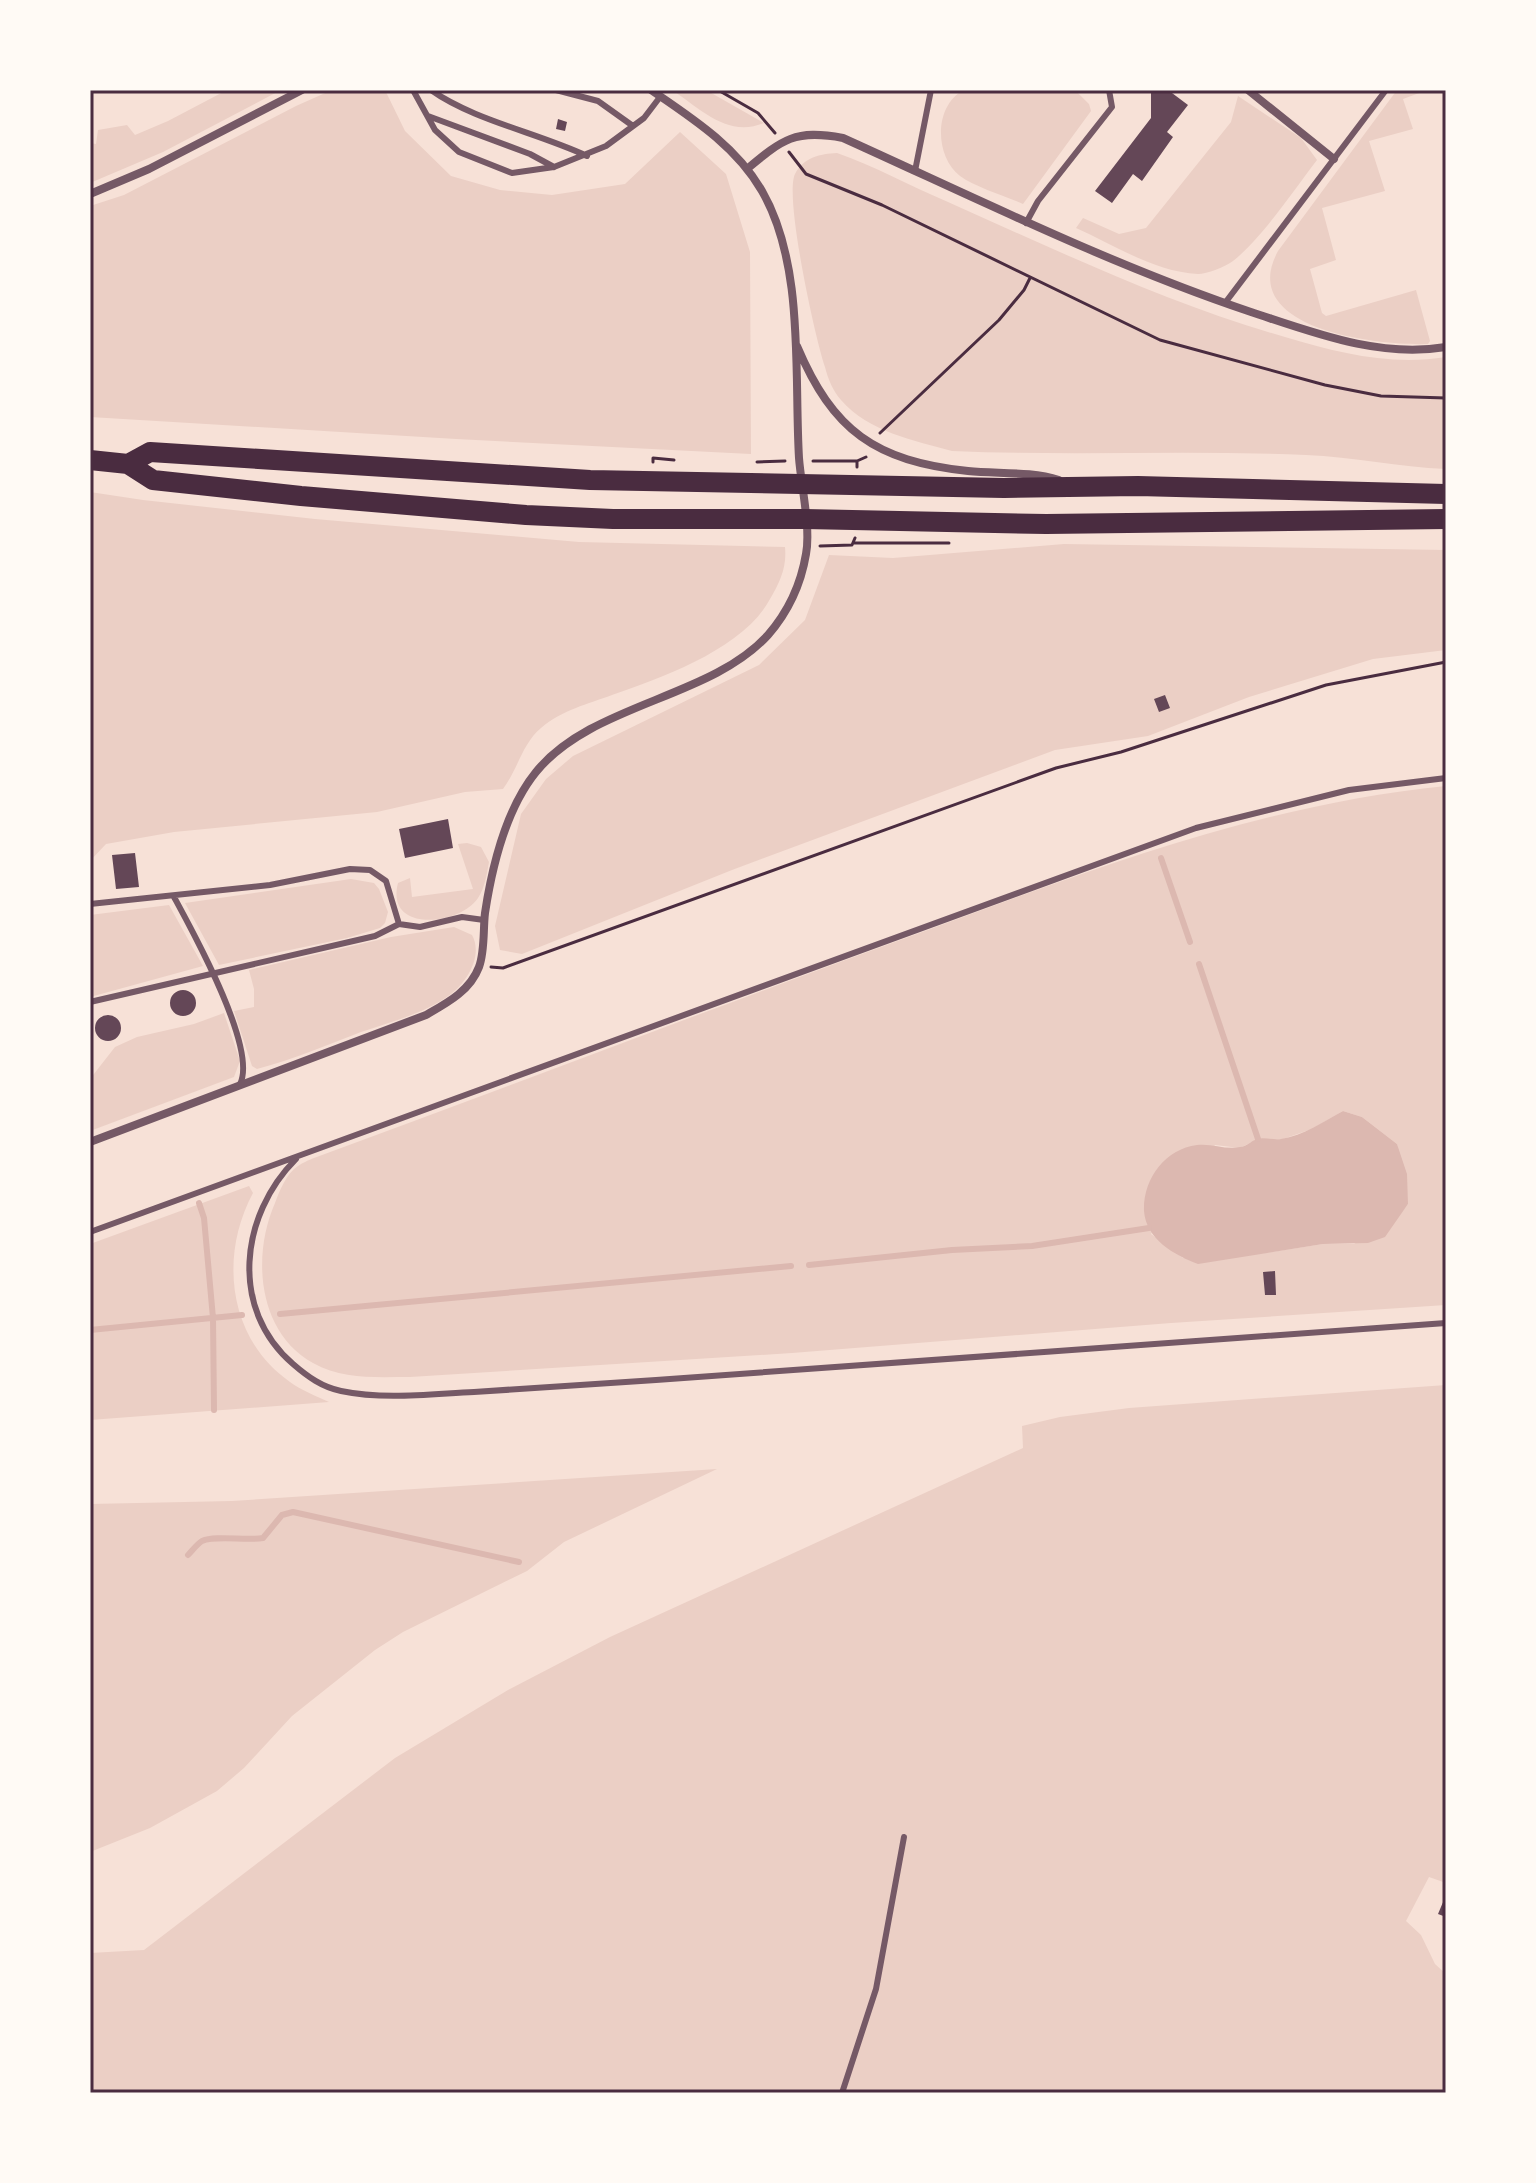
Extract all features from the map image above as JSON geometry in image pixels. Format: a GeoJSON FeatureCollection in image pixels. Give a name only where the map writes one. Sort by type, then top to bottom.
{"type":"FeatureCollection","features":[{"type":"Feature","properties":{"kind":"highway"},"geometry":{"type":"LineString","coordinates":[[128,464],[150,452],[590,480],[1440,494]]}},
{"type":"Feature","properties":{"kind":"highway"},"geometry":{"type":"LineString","coordinates":[[90,460],[128,464],[153,480],[301,496],[613,519],[1046,524],[1440,520]]}},
{"type":"Feature","properties":{"kind":"street"},"geometry":{"type":"LineString","coordinates":[[90,194],[149,169],[302,90]]}},
{"type":"Feature","properties":{"kind":"street"},"geometry":{"type":"LineString","coordinates":[[90,1142],[426,1015],[450,1002],[468,986],[479,967],[484,920],[505,833],[535,773],[549,758],[583,733],[720,670],[747,654],[768,635],[787,609],[798,585],[807,544],[799,461],[795,342],[783,245],[771,211],[747,169],[702,126],[651,90]]}},
{"type":"Feature","properties":{"kind":"street"},"geometry":{"type":"LineString","coordinates":[[1248,90],[1334,159]]}},
{"type":"Feature","properties":{"kind":"street"},"geometry":{"type":"LineString","coordinates":[[747,169],[798,135],[815,133],[843,138],[1026,223],[1185,290],[1335,340],[1395,351],[1446,347]]}},
{"type":"Feature","properties":{"kind":"street"},"geometry":{"type":"LineString","coordinates":[[795,342],[813,383],[834,414],[856,435],[925,465],[1044,476],[1083,487]]}},
{"type":"Feature","properties":{"kind":"lane"},"geometry":{"type":"LineString","coordinates":[[413,90],[435,130],[459,152],[512,173],[554,167],[587,156],[644,118],[660,97]]}},
{"type":"Feature","properties":{"kind":"lane"},"geometry":{"type":"LineString","coordinates":[[431,90],[489,118],[587,156]]}},
{"type":"Feature","properties":{"kind":"lane"},"geometry":{"type":"LineString","coordinates":[[556,90],[598,101],[633,126]]}},
{"type":"Feature","properties":{"kind":"lane"},"geometry":{"type":"LineString","coordinates":[[915,171],[931,90]]}},
{"type":"Feature","properties":{"kind":"lane"},"geometry":{"type":"LineString","coordinates":[[1026,223],[1038,201],[1112,107],[1109,90]]}},
{"type":"Feature","properties":{"kind":"lane"},"geometry":{"type":"LineString","coordinates":[[1225,303],[1386,90]]}},
{"type":"Feature","properties":{"kind":"lane"},"geometry":{"type":"LineString","coordinates":[[426,116],[530,154],[554,167]]}},
{"type":"Feature","properties":{"kind":"lane"},"geometry":{"type":"LineString","coordinates":[[90,1232],[1196,828],[1349,790],[1446,778]]}},
{"type":"Feature","properties":{"kind":"lane"},"geometry":{"type":"LineString","coordinates":[[90,904],[270,885],[350,869],[370,870],[386,881],[399,924]]}},
{"type":"Feature","properties":{"kind":"lane"},"geometry":{"type":"LineString","coordinates":[[174,897],[213,972],[244,1058],[245,1070],[240,1084]]}},
{"type":"Feature","properties":{"kind":"lane"},"geometry":{"type":"LineString","coordinates":[[90,1002],[375,936],[399,924],[420,927],[462,917],[484,920]]}},
{"type":"Feature","properties":{"kind":"lane"},"geometry":{"type":"LineString","coordinates":[[298,1156],[280,1175],[258,1220],[248,1263],[250,1287],[262,1327],[285,1358],[322,1385],[340,1391],[397,1395],[468,1392],[1446,1323]]}},
{"type":"Feature","properties":{"kind":"lane"},"geometry":{"type":"LineString","coordinates":[[842,2093],[876,1989],[904,1837]]}},
{"type":"Feature","properties":{"kind":"path"},"geometry":{"type":"LineString","coordinates":[[718,90],[758,113],[806,174],[882,205],[1160,340],[1325,385],[1381,396],[1446,398]]}},
{"type":"Feature","properties":{"kind":"path"},"geometry":{"type":"LineString","coordinates":[[746,462],[864,459],[881,432],[999,320],[1030,278]]}},
{"type":"Feature","properties":{"kind":"path"},"geometry":{"type":"LineString","coordinates":[[653,462],[653,458],[679,461]]}},
{"type":"Feature","properties":{"kind":"path"},"geometry":{"type":"LineString","coordinates":[[856,486],[857,461]]}},
{"type":"Feature","properties":{"kind":"path"},"geometry":{"type":"LineString","coordinates":[[855,543],[856,522]]}},
{"type":"Feature","properties":{"kind":"path"},"geometry":{"type":"LineString","coordinates":[[807,544],[834,547],[855,543],[949,545],[948,539]]}},
{"type":"Feature","properties":{"kind":"path"},"geometry":{"type":"LineString","coordinates":[[479,967],[503,968],[1056,768],[1121,752],[1326,685],[1446,662]]}},
{"type":"Feature","properties":{"kind":"shaded area"},"geometry":{"type":"Polygon","coordinates":[[[227,90],[281,90],[163,152],[90,183],[90,143],[96,144],[98,130],[127,125],[135,135],[227,90]]]}},
{"type":"Feature","properties":{"kind":"shaded area"},"geometry":{"type":"Polygon","coordinates":[[[332,90],[385,90],[405,131],[451,176],[500,190],[552,195],[625,184],[680,132],[726,174],[750,252],[751,454],[90,417],[90,206],[124,195],[332,90]]]}},
{"type":"Feature","properties":{"kind":"shaded area"},"geometry":{"type":"Polygon","coordinates":[[[672,90],[706,90],[764,123],[751,127],[726,124],[704,113],[672,90]]]}},
{"type":"Feature","properties":{"kind":"shaded area"},"geometry":{"type":"Polygon","coordinates":[[[964,90],[1075,90],[1089,104],[1091,111],[1023,204],[966,180],[951,167],[945,156],[941,131],[943,119],[954,97],[964,90]]]}},
{"type":"Feature","properties":{"kind":"shaded area"},"geometry":{"type":"Polygon","coordinates":[[[1397,90],[1422,92],[1403,99],[1413,129],[1369,141],[1385,191],[1322,208],[1336,260],[1310,269],[1322,313],[1326,316],[1416,290],[1430,341],[1428,344],[1378,341],[1319,328],[1294,316],[1277,299],[1270,278],[1278,251],[1397,90]]]}},
{"type":"Feature","properties":{"kind":"shaded area"},"geometry":{"type":"Polygon","coordinates":[[[1238,96],[1301,138],[1317,160],[1266,227],[1233,261],[1206,273],[1182,272],[1151,263],[1076,228],[1083,218],[1119,234],[1146,228],[1231,122],[1238,96]]]}},
{"type":"Feature","properties":{"kind":"shaded area"},"geometry":{"type":"Polygon","coordinates":[[[837,153],[1114,276],[1242,324],[1365,356],[1405,360],[1446,357],[1446,469],[1306,455],[952,451],[878,427],[852,411],[829,380],[820,351],[797,237],[793,187],[795,174],[813,158],[837,153]]]}},
{"type":"Feature","properties":{"kind":"shaded area"},"geometry":{"type":"Polygon","coordinates":[[[90,492],[315,519],[579,542],[785,547],[785,561],[770,599],[742,632],[678,670],[575,708],[549,722],[529,741],[503,789],[465,792],[377,812],[174,832],[106,844],[90,861],[90,492]]]}},
{"type":"Feature","properties":{"kind":"shaded area"},"geometry":{"type":"Polygon","coordinates":[[[1064,544],[1446,550],[1446,650],[1373,659],[1249,697],[1148,736],[1055,750],[732,870],[522,954],[500,950],[495,926],[521,814],[546,779],[573,756],[759,665],[805,620],[829,555],[893,558],[1064,544]]]}},
{"type":"Feature","properties":{"kind":"shaded area"},"geometry":{"type":"Polygon","coordinates":[[[1446,786],[1446,1305],[792,1353],[410,1377],[348,1375],[313,1363],[294,1349],[280,1332],[270,1312],[262,1268],[268,1224],[287,1178],[306,1162],[1117,862],[1245,823],[1377,795],[1446,786]],[[1343,1111],[1312,1129],[1283,1139],[1258,1139],[1240,1148],[1215,1145],[1151,1234],[1183,1258],[1265,1253],[1323,1244],[1354,1244],[1398,1217],[1408,1204],[1397,1144],[1362,1117],[1343,1111]]]}},
{"type":"Feature","properties":{"kind":"shaded area"},"geometry":{"type":"Polygon","coordinates":[[[458,844],[481,847],[489,862],[478,898],[469,907],[441,919],[413,917],[402,910],[397,899],[398,883],[410,878],[412,897],[473,889],[458,844]]]}},
{"type":"Feature","properties":{"kind":"shaded area"},"geometry":{"type":"Polygon","coordinates":[[[351,879],[374,883],[379,889],[388,912],[380,928],[219,965],[185,903],[351,879]]]}},
{"type":"Feature","properties":{"kind":"shaded area"},"geometry":{"type":"Polygon","coordinates":[[[169,905],[203,966],[90,997],[90,915],[169,905]]]}},
{"type":"Feature","properties":{"kind":"shaded area"},"geometry":{"type":"Polygon","coordinates":[[[454,927],[472,935],[475,959],[463,982],[441,1001],[396,1021],[296,1057],[257,1069],[252,1066],[234,1011],[254,1007],[254,989],[249,970],[391,937],[454,927]]]}},
{"type":"Feature","properties":{"kind":"shaded area"},"geometry":{"type":"Polygon","coordinates":[[[224,1013],[240,1061],[234,1077],[90,1131],[90,1079],[115,1047],[137,1037],[194,1024],[224,1013]]]}},
{"type":"Feature","properties":{"kind":"shaded area"},"geometry":{"type":"Polygon","coordinates":[[[1343,1111],[1362,1117],[1397,1144],[1407,1174],[1408,1204],[1385,1237],[1368,1243],[1323,1244],[1198,1264],[1171,1251],[1150,1230],[1144,1211],[1147,1188],[1158,1168],[1175,1152],[1197,1145],[1235,1148],[1260,1138],[1289,1137],[1343,1111]]]}},
{"type":"Feature","properties":{"kind":"shaded area"},"geometry":{"type":"Polygon","coordinates":[[[249,1186],[253,1193],[242,1217],[233,1269],[242,1320],[253,1343],[269,1364],[294,1385],[329,1402],[90,1420],[90,1244],[249,1186]]]}},
{"type":"Feature","properties":{"kind":"shaded area"},"geometry":{"type":"Polygon","coordinates":[[[1446,1385],[1446,1883],[1429,1877],[1406,1921],[1421,1935],[1435,1964],[1446,1974],[1446,2093],[90,2093],[90,1953],[144,1950],[395,1758],[508,1690],[610,1637],[1023,1448],[1022,1426],[1060,1417],[1129,1408],[1446,1385]]]}},
{"type":"Feature","properties":{"kind":"shaded area"},"geometry":{"type":"Polygon","coordinates":[[[717,1469],[564,1542],[527,1571],[403,1632],[375,1650],[292,1716],[244,1768],[217,1791],[150,1828],[90,1852],[90,1504],[232,1501],[717,1469]]]}},
{"type":"Feature","properties":{"kind":"building"},"geometry":{"type":"Polygon","coordinates":[[[1151,90],[1173,90],[1172,93],[1188,105],[1167,132],[1173,137],[1142,181],[1133,174],[1112,203],[1095,191],[1151,118],[1151,90]]]}},
{"type":"Feature","properties":{"kind":"building"},"geometry":{"type":"Polygon","coordinates":[[[558,119],[567,122],[565,131],[556,129],[558,119]]]}},
{"type":"Feature","properties":{"kind":"building"},"geometry":{"type":"Polygon","coordinates":[[[1165,695],[1170,708],[1159,712],[1154,699],[1165,695]]]}},
{"type":"Feature","properties":{"kind":"building"},"geometry":{"type":"Polygon","coordinates":[[[448,819],[453,848],[405,858],[399,829],[448,819]]]}},
{"type":"Feature","properties":{"kind":"building"},"geometry":{"type":"Polygon","coordinates":[[[135,853],[139,887],[116,889],[112,855],[135,853]]]}},
{"type":"Feature","properties":{"kind":"building"},"geometry":{"type":"Polygon","coordinates":[[[183,990],[192,994],[196,1003],[192,1012],[183,1016],[174,1012],[170,1003],[174,994],[183,990]]]}},
{"type":"Feature","properties":{"kind":"building"},"geometry":{"type":"Polygon","coordinates":[[[108,1015],[117,1019],[121,1028],[117,1037],[108,1041],[99,1037],[95,1028],[99,1019],[108,1015]]]}},
{"type":"Feature","properties":{"kind":"building"},"geometry":{"type":"Polygon","coordinates":[[[1275,1271],[1276,1295],[1265,1295],[1263,1272],[1275,1271]]]}},
{"type":"Feature","properties":{"kind":"building"},"geometry":{"type":"Polygon","coordinates":[[[1446,1895],[1446,1917],[1438,1914],[1446,1895]]]}},
{"type":"Feature","properties":{"kind":"waterway"},"geometry":{"type":"LineString","coordinates":[[1161,858],[1190,942]]}},
{"type":"Feature","properties":{"kind":"waterway"},"geometry":{"type":"LineString","coordinates":[[1199,964],[1258,1139]]}},
{"type":"Feature","properties":{"kind":"waterway"},"geometry":{"type":"LineString","coordinates":[[199,1203],[204,1218],[213,1318],[214,1410]]}},
{"type":"Feature","properties":{"kind":"waterway"},"geometry":{"type":"LineString","coordinates":[[809,1265],[952,1250],[1032,1246],[1149,1228]]}},
{"type":"Feature","properties":{"kind":"waterway"},"geometry":{"type":"LineString","coordinates":[[280,1314],[791,1266]]}},
{"type":"Feature","properties":{"kind":"waterway"},"geometry":{"type":"LineString","coordinates":[[90,1330],[242,1315]]}},
{"type":"Feature","properties":{"kind":"waterway"},"geometry":{"type":"LineString","coordinates":[[188,1555],[200,1542],[208,1539],[263,1538],[282,1515],[293,1512],[519,1562]]}}]}
